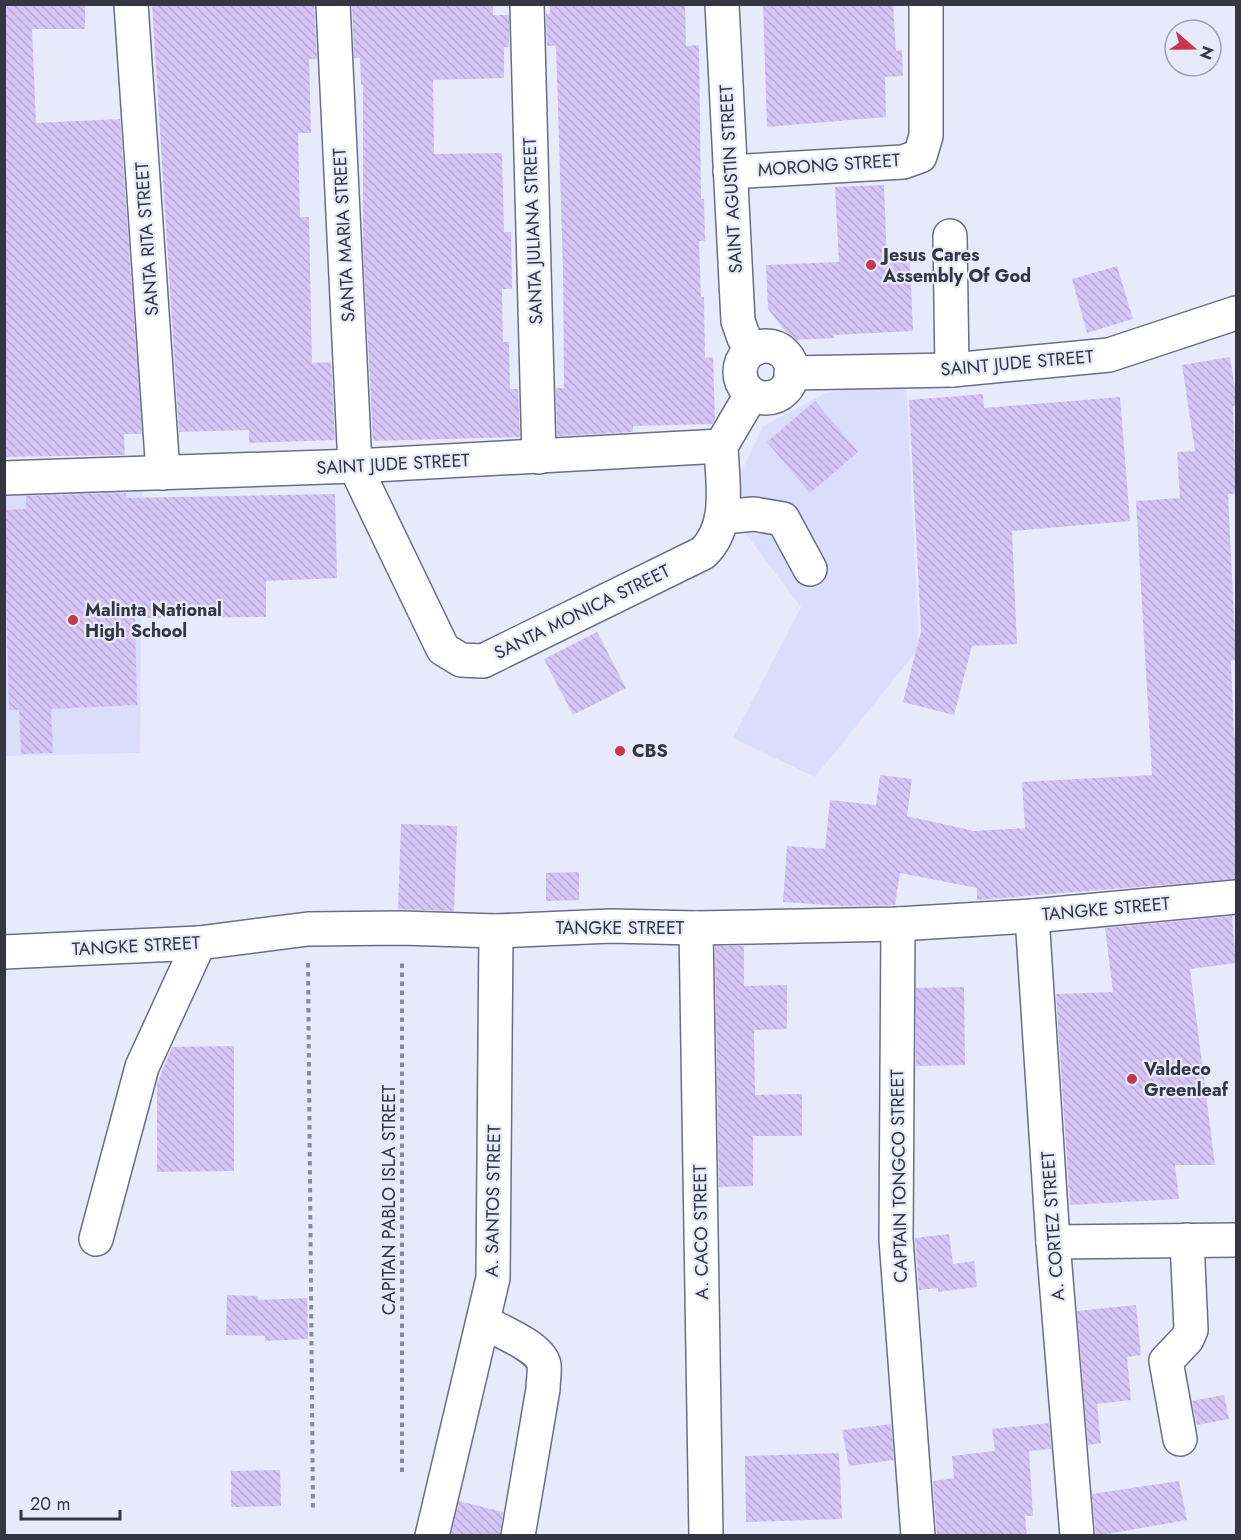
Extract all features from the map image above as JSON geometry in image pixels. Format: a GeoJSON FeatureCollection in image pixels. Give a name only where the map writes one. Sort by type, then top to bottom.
{"type":"FeatureCollection","features":[{"type":"Feature","properties":{"kind":"street","name":"SANTA RITA STREET"},"geometry":{"type":"LineString","coordinates":[[131,4],[163,473]]}},
{"type":"Feature","properties":{"kind":"street","name":"SANTA MARIA STREET"},"geometry":{"type":"LineString","coordinates":[[333,4],[355,466]]}},
{"type":"Feature","properties":{"kind":"street","name":"SANTA JULIANA STREET"},"geometry":{"type":"LineString","coordinates":[[527,4],[539,457]]}},
{"type":"Feature","properties":{"kind":"street","name":"SAINT AGUSTIN STREET"},"geometry":{"type":"LineString","coordinates":[[722,4],[738,321],[744,338],[754,349]]}},
{"type":"Feature","properties":{"kind":"street","name":"MORONG STREET"},"geometry":{"type":"LineString","coordinates":[[730,172],[903,162],[920,156],[926,136],[926,4]]}},
{"type":"Feature","properties":{"kind":"street"},"geometry":{"type":"LineString","coordinates":[[950,236],[952,370]]}},
{"type":"Feature","properties":{"kind":"street","name":"SAINT JUDE STREET"},"geometry":{"type":"LineString","coordinates":[[791,373],[952,370],[1109,354],[1236,313]]}},
{"type":"Feature","properties":{"kind":"street"},"geometry":{"type":"LineString","coordinates":[[772,347],[780,351],[791,364],[791,373],[785,390],[778,395],[760,398],[752,395],[745,388],[740,371],[742,362],[754,349],[772,347]]}},
{"type":"Feature","properties":{"kind":"street"},"geometry":{"type":"LineString","coordinates":[[721,446],[752,395]]}},
{"type":"Feature","properties":{"kind":"street","name":"SAINT JUDE STREET"},"geometry":{"type":"LineString","coordinates":[[4,478],[355,466],[721,446]]}},
{"type":"Feature","properties":{"kind":"street","name":"SANTA MONICA STREET"},"geometry":{"type":"LineString","coordinates":[[355,466],[442,649],[461,660],[483,661],[703,553],[717,537],[723,517],[721,446]]}},
{"type":"Feature","properties":{"kind":"street"},"geometry":{"type":"LineString","coordinates":[[723,517],[754,514],[783,519],[810,569]]}},
{"type":"Feature","properties":{"kind":"street","name":"TANGKE STREET"},"geometry":{"type":"LineString","coordinates":[[4,952],[199,944],[308,929],[402,928],[496,931],[611,926],[696,928],[898,924],[1032,916],[1236,897]]}},
{"type":"Feature","properties":{"kind":"street","name":"A. CORTEZ STREET"},"geometry":{"type":"LineString","coordinates":[[1032,916],[1053,1242],[1077,1536]]}},
{"type":"Feature","properties":{"kind":"street","name":"CAPTAIN TONGCO STREET"},"geometry":{"type":"LineString","coordinates":[[898,924],[896,1239],[918,1536]]}},
{"type":"Feature","properties":{"kind":"street","name":"A. CACO STREET"},"geometry":{"type":"LineString","coordinates":[[696,928],[706,1536]]}},
{"type":"Feature","properties":{"kind":"street","name":"A. SANTOS STREET"},"geometry":{"type":"LineString","coordinates":[[432,1536],[493,1278],[496,931]]}},
{"type":"Feature","properties":{"kind":"street"},"geometry":{"type":"LineString","coordinates":[[96,1239],[141,1067],[199,944]]}},
{"type":"Feature","properties":{"kind":"street"},"geometry":{"type":"LineString","coordinates":[[1180,1439],[1166,1361],[1187,1339],[1191,1330],[1187,1240]]}},
{"type":"Feature","properties":{"kind":"street"},"geometry":{"type":"LineString","coordinates":[[1053,1242],[1236,1240]]}},
{"type":"Feature","properties":{"kind":"street"},"geometry":{"type":"LineString","coordinates":[[483,1322],[528,1346],[544,1364],[543,1389],[518,1536]]}},
{"type":"Feature","properties":{"kind":"path","name":"CAPITAN PABLO ISLA STREET"},"geometry":{"type":"LineString","coordinates":[[402,928],[402,1472]]}},
{"type":"Feature","properties":{"kind":"path"},"geometry":{"type":"LineString","coordinates":[[308,929],[313,1508]]}},
{"type":"Feature","properties":{"kind":"shaded area"},"geometry":{"type":"Polygon","coordinates":[[[906,380],[919,648],[815,777],[733,738],[801,607],[737,522],[733,490],[763,426],[826,393],[906,380]]]}},
{"type":"Feature","properties":{"kind":"shaded area","name":"Malinta National High School"},"geometry":{"type":"Polygon","coordinates":[[[142,481],[140,753],[5,756],[5,488],[142,481]]]}},
{"type":"Feature","properties":{"kind":"building"},"geometry":{"type":"Polygon","coordinates":[[[4,4],[85,4],[85,29],[32,29],[36,123],[120,119],[142,434],[124,434],[125,455],[4,457],[4,4]]]}},
{"type":"Feature","properties":{"kind":"building"},"geometry":{"type":"Polygon","coordinates":[[[152,4],[314,4],[317,59],[309,59],[311,133],[298,133],[300,217],[309,217],[312,363],[331,362],[335,440],[249,443],[249,430],[179,432],[152,4]]]}},
{"type":"Feature","properties":{"kind":"building"},"geometry":{"type":"Polygon","coordinates":[[[352,4],[493,4],[493,15],[509,15],[509,47],[504,47],[504,78],[433,80],[434,154],[502,153],[504,232],[511,232],[512,289],[502,289],[503,342],[509,342],[510,389],[518,389],[520,437],[373,441],[363,243],[363,85],[361,85],[360,58],[354,58],[352,4]]]}},
{"type":"Feature","properties":{"kind":"building"},"geometry":{"type":"Polygon","coordinates":[[[550,4],[685,4],[686,46],[699,45],[701,199],[704,199],[705,241],[699,241],[701,297],[704,297],[705,358],[713,357],[715,420],[712,424],[633,426],[633,432],[557,436],[556,388],[564,388],[563,270],[556,46],[547,46],[546,14],[550,14],[550,4]]]}},
{"type":"Feature","properties":{"kind":"building"},"geometry":{"type":"Polygon","coordinates":[[[763,4],[893,4],[896,51],[902,50],[903,76],[885,77],[886,117],[767,127],[763,4]]]}},
{"type":"Feature","properties":{"kind":"building"},"geometry":{"type":"Polygon","coordinates":[[[884,185],[887,263],[910,262],[913,331],[834,335],[834,338],[792,340],[768,309],[766,265],[839,262],[835,187],[884,185]]]}},
{"type":"Feature","properties":{"kind":"building"},"geometry":{"type":"Polygon","coordinates":[[[1117,266],[1133,319],[1087,333],[1072,279],[1117,266]]]}},
{"type":"Feature","properties":{"kind":"building"},"geometry":{"type":"Polygon","coordinates":[[[1230,357],[1236,396],[1236,406],[1233,406],[1236,494],[1228,494],[1236,660],[1231,661],[1234,736],[1236,736],[1236,879],[977,900],[977,888],[900,873],[895,905],[843,906],[783,902],[787,846],[825,849],[830,800],[876,805],[880,775],[912,779],[907,816],[974,831],[1025,828],[1022,782],[1152,775],[1136,501],[1180,498],[1177,452],[1195,451],[1182,365],[1230,357]]]}},
{"type":"Feature","properties":{"kind":"building"},"geometry":{"type":"Polygon","coordinates":[[[983,394],[984,408],[1120,397],[1130,521],[1012,531],[1017,644],[972,646],[954,715],[903,702],[921,631],[909,400],[983,394]]]}},
{"type":"Feature","properties":{"kind":"building"},"geometry":{"type":"Polygon","coordinates":[[[815,401],[858,452],[810,493],[767,442],[815,401]]]}},
{"type":"Feature","properties":{"kind":"building"},"geometry":{"type":"Polygon","coordinates":[[[126,493],[126,498],[335,494],[337,578],[266,581],[266,617],[135,618],[137,705],[51,709],[53,753],[21,754],[19,710],[9,710],[4,510],[26,509],[26,496],[126,493]]]}},
{"type":"Feature","properties":{"kind":"building"},"geometry":{"type":"Polygon","coordinates":[[[597,632],[626,688],[573,715],[544,659],[597,632]]]}},
{"type":"Feature","properties":{"kind":"building"},"geometry":{"type":"Polygon","coordinates":[[[401,824],[457,826],[454,911],[398,909],[401,824]]]}},
{"type":"Feature","properties":{"kind":"building"},"geometry":{"type":"Polygon","coordinates":[[[579,872],[579,900],[546,901],[546,873],[579,872]]]}},
{"type":"Feature","properties":{"kind":"building","name":"Valdeco Greenleaf"},"geometry":{"type":"Polygon","coordinates":[[[1232,916],[1236,963],[1190,969],[1215,1165],[1175,1165],[1179,1199],[1070,1205],[1056,994],[1113,992],[1105,928],[1232,916]]]}},
{"type":"Feature","properties":{"kind":"building"},"geometry":{"type":"Polygon","coordinates":[[[715,946],[744,946],[744,986],[787,985],[787,1029],[754,1030],[755,1095],[802,1094],[802,1136],[753,1136],[753,1186],[719,1187],[715,946]]]}},
{"type":"Feature","properties":{"kind":"building"},"geometry":{"type":"Polygon","coordinates":[[[964,987],[965,1065],[916,1066],[916,988],[964,987]]]}},
{"type":"Feature","properties":{"kind":"building"},"geometry":{"type":"Polygon","coordinates":[[[234,1046],[234,1171],[157,1172],[157,1084],[172,1047],[234,1046]]]}},
{"type":"Feature","properties":{"kind":"building"},"geometry":{"type":"Polygon","coordinates":[[[949,1234],[953,1264],[974,1261],[977,1287],[938,1292],[938,1288],[919,1290],[915,1238],[949,1234]]]}},
{"type":"Feature","properties":{"kind":"building"},"geometry":{"type":"Polygon","coordinates":[[[227,1295],[258,1296],[258,1300],[307,1298],[308,1339],[265,1341],[265,1336],[226,1335],[227,1295]]]}},
{"type":"Feature","properties":{"kind":"building"},"geometry":{"type":"Polygon","coordinates":[[[1136,1305],[1141,1355],[1127,1357],[1131,1400],[1097,1404],[1101,1443],[1088,1445],[1077,1311],[1136,1305]]]}},
{"type":"Feature","properties":{"kind":"building"},"geometry":{"type":"Polygon","coordinates":[[[1224,1395],[1229,1419],[1197,1425],[1192,1401],[1224,1395]]]}},
{"type":"Feature","properties":{"kind":"building"},"geometry":{"type":"Polygon","coordinates":[[[1049,1423],[1051,1449],[1029,1451],[1033,1516],[1025,1516],[1027,1536],[937,1536],[933,1481],[954,1478],[952,1456],[995,1451],[992,1429],[1049,1423]]]}},
{"type":"Feature","properties":{"kind":"building"},"geometry":{"type":"Polygon","coordinates":[[[891,1424],[894,1460],[849,1466],[842,1430],[891,1424]]]}},
{"type":"Feature","properties":{"kind":"building"},"geometry":{"type":"Polygon","coordinates":[[[839,1453],[842,1519],[746,1522],[745,1456],[839,1453]]]}},
{"type":"Feature","properties":{"kind":"building"},"geometry":{"type":"Polygon","coordinates":[[[280,1470],[281,1506],[231,1507],[231,1471],[280,1470]]]}},
{"type":"Feature","properties":{"kind":"building"},"geometry":{"type":"Polygon","coordinates":[[[1179,1481],[1187,1520],[1096,1536],[1092,1494],[1179,1481]]]}},
{"type":"Feature","properties":{"kind":"building"},"geometry":{"type":"Polygon","coordinates":[[[459,1501],[503,1512],[500,1536],[451,1536],[459,1501]]]}},
{"type":"Feature","properties":{"kind":"place","name":"Jesus Cares Assembly Of God"},"geometry":{"type":"Point","coordinates":[871,265]}},
{"type":"Feature","properties":{"kind":"place","name":"Malinta National High School"},"geometry":{"type":"Point","coordinates":[73,620]}},
{"type":"Feature","properties":{"kind":"place","name":"CBS"},"geometry":{"type":"Point","coordinates":[620,751]}},
{"type":"Feature","properties":{"kind":"place","name":"Valdeco Greenleaf"},"geometry":{"type":"Point","coordinates":[1132,1079]}}]}
